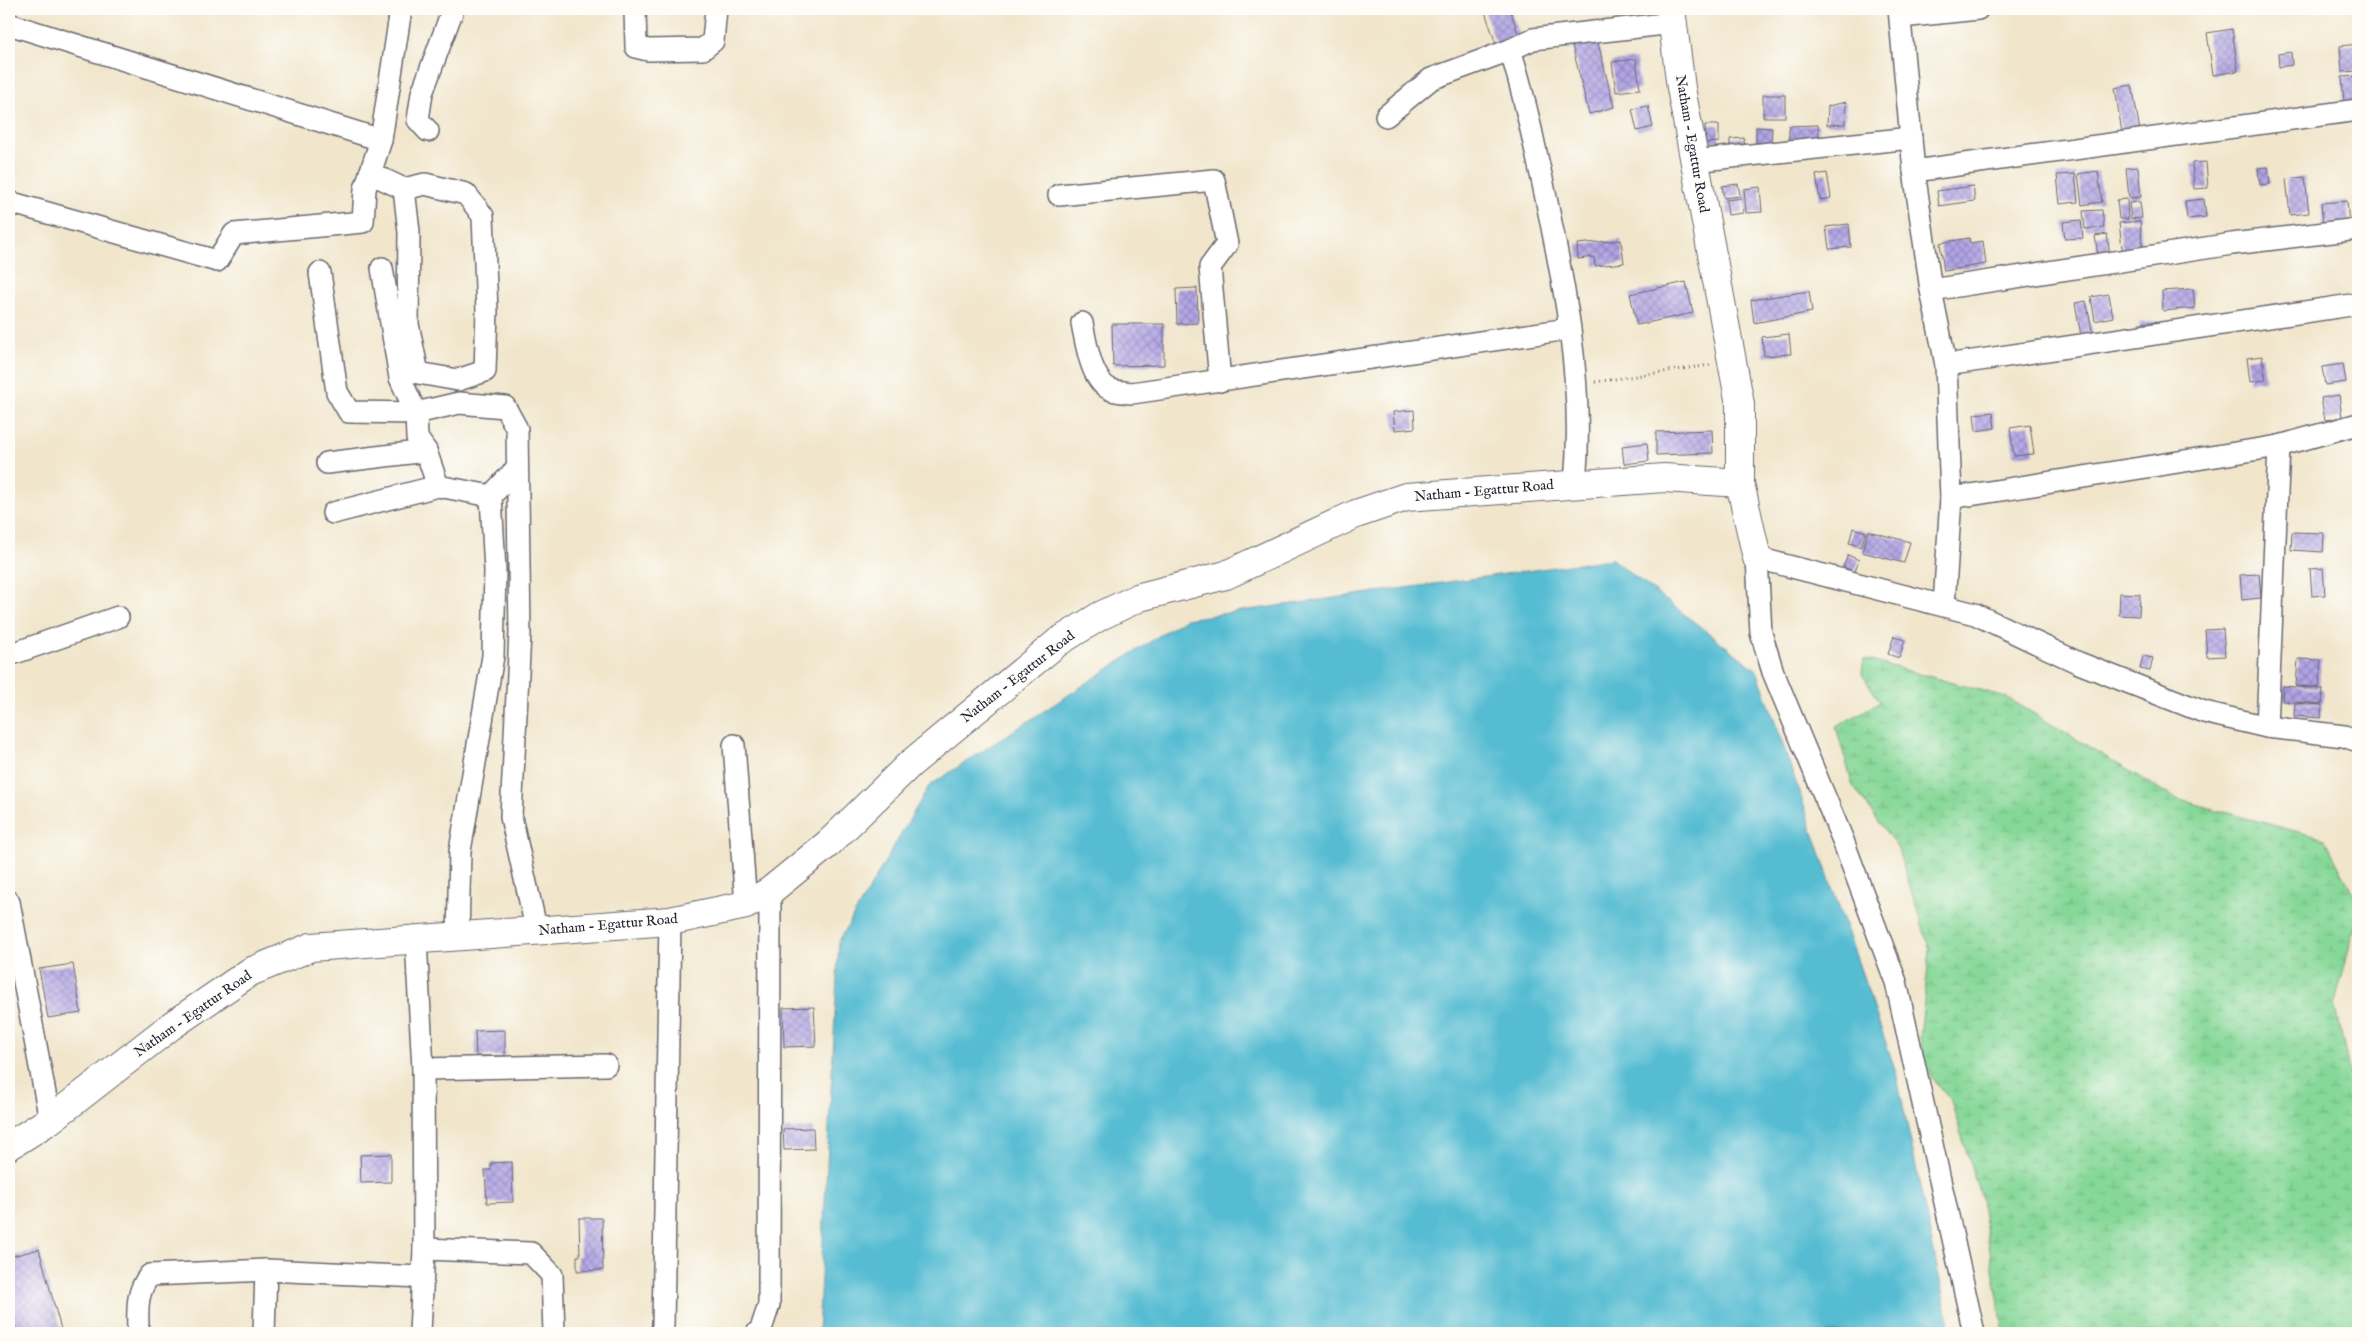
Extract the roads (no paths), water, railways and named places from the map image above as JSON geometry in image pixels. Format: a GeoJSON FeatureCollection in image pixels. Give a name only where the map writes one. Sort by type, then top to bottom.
{"type":"FeatureCollection","features":[{"type":"Feature","properties":{"kind":"street"},"geometry":{"type":"LineString","coordinates":[[9,202],[217,261],[234,234],[363,222],[365,189],[381,140],[401,9]]}},
{"type":"Feature","properties":{"kind":"street"},"geometry":{"type":"LineString","coordinates":[[428,131],[418,120],[422,93],[453,9]]}},
{"type":"Feature","properties":{"kind":"street"},"geometry":{"type":"LineString","coordinates":[[635,9],[636,47],[648,50],[703,49],[713,41],[716,9]]}},
{"type":"Feature","properties":{"kind":"street"},"geometry":{"type":"LineString","coordinates":[[1944,604],[1952,498],[1946,365],[1931,290],[1914,171],[1900,13],[1978,9]]}},
{"type":"Feature","properties":{"kind":"street"},"geometry":{"type":"LineString","coordinates":[[1386,116],[1431,79],[1510,50],[1533,39],[1672,16]]}},
{"type":"Feature","properties":{"kind":"street","name":"Natham - Egattur Road"},"geometry":{"type":"LineString","coordinates":[[9,1146],[50,1120],[171,1026],[250,972],[311,947],[458,938],[670,921],[746,905],[770,891],[829,843],[910,764],[1058,642],[1100,616],[1140,597],[1226,575],[1356,514],[1406,497],[1575,483],[1664,478],[1740,483],[1740,404],[1681,88],[1672,16]]}},
{"type":"Feature","properties":{"kind":"street"},"geometry":{"type":"LineString","coordinates":[[9,24],[381,140]]}},
{"type":"Feature","properties":{"kind":"street"},"geometry":{"type":"LineString","coordinates":[[1510,50],[1558,253],[1576,384],[1578,452],[1575,483]]}},
{"type":"Feature","properties":{"kind":"street"},"geometry":{"type":"LineString","coordinates":[[1914,171],[2358,110]]}},
{"type":"Feature","properties":{"kind":"street"},"geometry":{"type":"LineString","coordinates":[[1694,161],[1911,138]]}},
{"type":"Feature","properties":{"kind":"street"},"geometry":{"type":"LineString","coordinates":[[370,173],[404,189],[425,184],[466,194],[483,216],[487,311],[485,371],[458,380],[418,373],[408,324],[410,232],[404,189]]}},
{"type":"Feature","properties":{"kind":"street"},"geometry":{"type":"LineString","coordinates":[[1059,195],[1214,180],[1227,244],[1210,267],[1220,381]]}},
{"type":"Feature","properties":{"kind":"street"},"geometry":{"type":"LineString","coordinates":[[1931,290],[2232,244],[2358,230]]}},
{"type":"Feature","properties":{"kind":"street"},"geometry":{"type":"LineString","coordinates":[[382,268],[400,378],[416,414],[417,438],[426,451],[438,486]]}},
{"type":"Feature","properties":{"kind":"street"},"geometry":{"type":"LineString","coordinates":[[320,274],[336,392],[349,412],[416,414],[459,403],[505,407],[516,430],[520,633],[511,816],[538,932]]}},
{"type":"Feature","properties":{"kind":"street"},"geometry":{"type":"LineString","coordinates":[[1946,365],[2358,304]]}},
{"type":"Feature","properties":{"kind":"street"},"geometry":{"type":"LineString","coordinates":[[1082,323],[1088,357],[1102,384],[1111,390],[1132,393],[1568,329]]}},
{"type":"Feature","properties":{"kind":"street"},"geometry":{"type":"LineString","coordinates":[[1952,498],[2279,446],[2358,424]]}},
{"type":"Feature","properties":{"kind":"street"},"geometry":{"type":"LineString","coordinates":[[2267,727],[2279,446]]}},
{"type":"Feature","properties":{"kind":"street"},"geometry":{"type":"LineString","coordinates":[[328,463],[426,451]]}},
{"type":"Feature","properties":{"kind":"street"},"geometry":{"type":"LineString","coordinates":[[458,938],[460,851],[493,656],[495,571],[490,496],[517,468]]}},
{"type":"Feature","properties":{"kind":"street"},"geometry":{"type":"LineString","coordinates":[[1740,483],[1757,558],[1761,633],[1773,672],[1842,838],[1896,982],[1974,1333]]}},
{"type":"Feature","properties":{"kind":"street"},"geometry":{"type":"LineString","coordinates":[[333,513],[438,486],[490,496]]}},
{"type":"Feature","properties":{"kind":"street"},"geometry":{"type":"LineString","coordinates":[[1757,558],[1944,604],[1976,614],[2079,663],[2169,700],[2204,712],[2267,727],[2344,736],[2358,741]]}},
{"type":"Feature","properties":{"kind":"street"},"geometry":{"type":"LineString","coordinates":[[9,655],[118,617]]}},
{"type":"Feature","properties":{"kind":"street"},"geometry":{"type":"LineString","coordinates":[[734,745],[746,905]]}},
{"type":"Feature","properties":{"kind":"street"},"geometry":{"type":"LineString","coordinates":[[756,1333],[761,1329],[769,1305],[770,891]]}},
{"type":"Feature","properties":{"kind":"street"},"geometry":{"type":"LineString","coordinates":[[9,902],[50,1120]]}},
{"type":"Feature","properties":{"kind":"street"},"geometry":{"type":"LineString","coordinates":[[660,1333],[663,1326],[670,921]]}},
{"type":"Feature","properties":{"kind":"street"},"geometry":{"type":"LineString","coordinates":[[416,940],[422,1069],[424,1249],[421,1278],[420,1333]]}},
{"type":"Feature","properties":{"kind":"street"},"geometry":{"type":"LineString","coordinates":[[422,1069],[606,1065]]}},
{"type":"Feature","properties":{"kind":"street"},"geometry":{"type":"LineString","coordinates":[[424,1249],[532,1253],[552,1275],[554,1333]]}},
{"type":"Feature","properties":{"kind":"street"},"geometry":{"type":"LineString","coordinates":[[138,1333],[137,1298],[142,1285],[150,1275],[266,1270],[421,1278]]}},
{"type":"Feature","properties":{"kind":"street"},"geometry":{"type":"LineString","coordinates":[[264,1333],[266,1270]]}},
{"type":"Feature","properties":{"kind":"water"},"geometry":{"type":"Polygon","coordinates":[[[1612,559],[1757,670],[1896,1072],[1951,1333],[818,1333],[839,941],[929,786],[1185,619],[1612,559]]]}}]}
